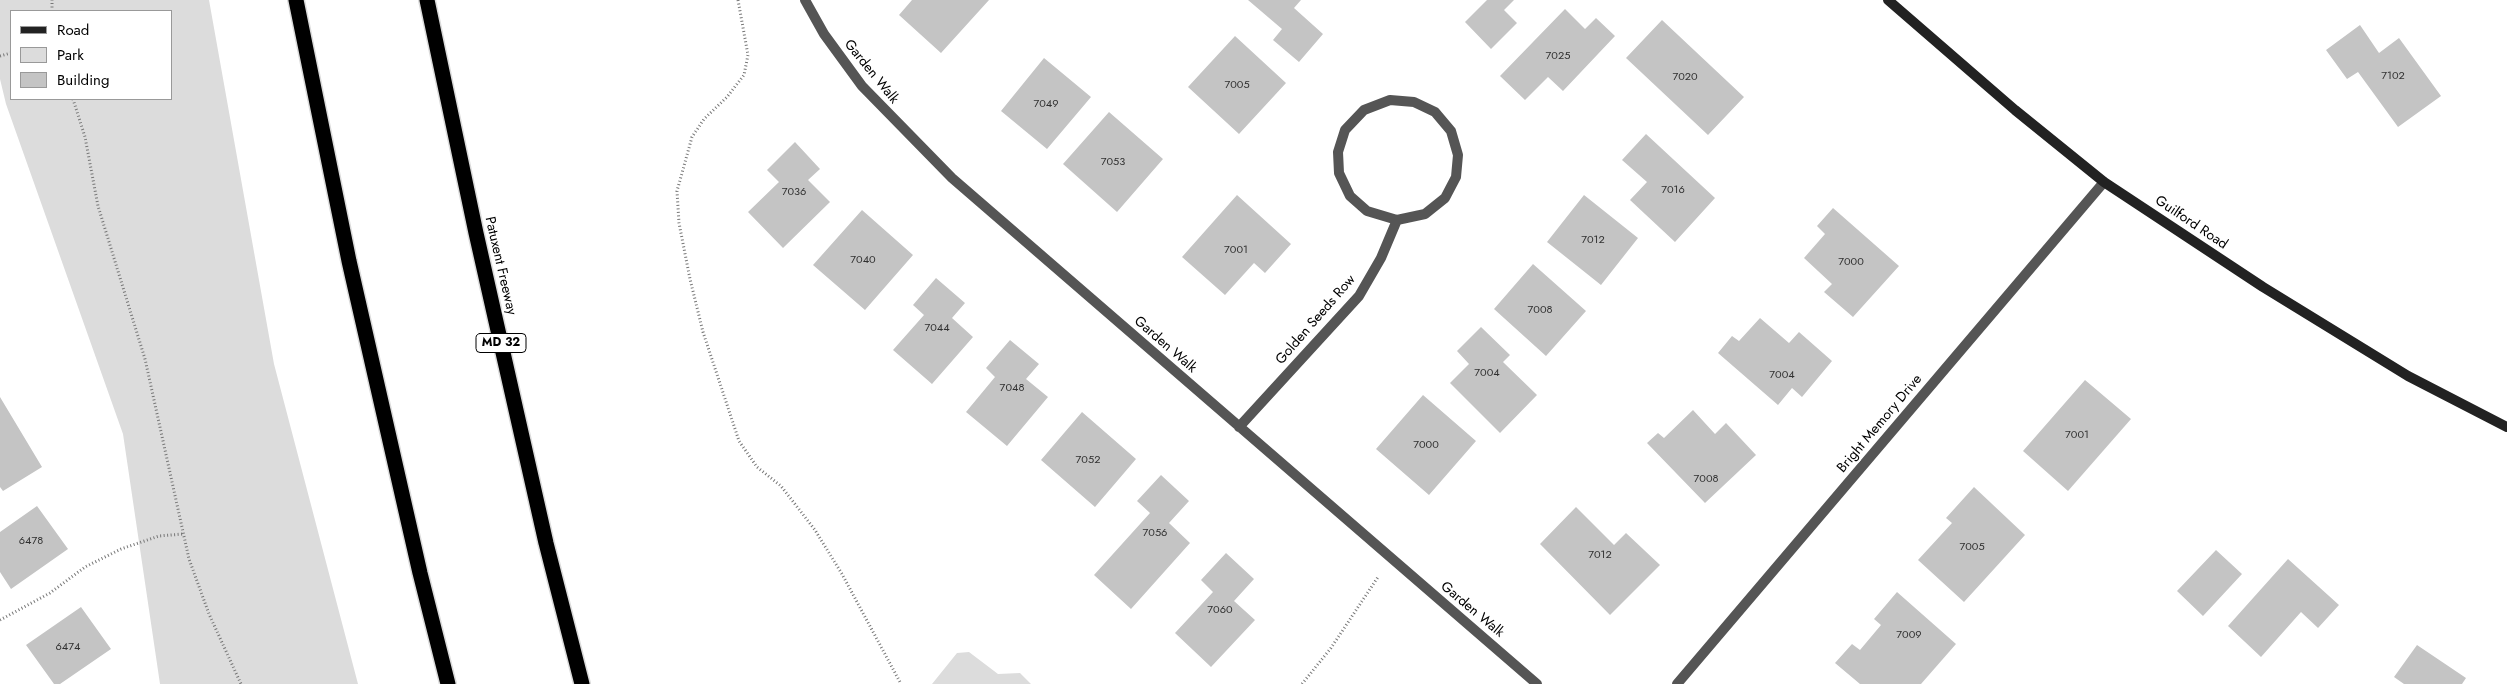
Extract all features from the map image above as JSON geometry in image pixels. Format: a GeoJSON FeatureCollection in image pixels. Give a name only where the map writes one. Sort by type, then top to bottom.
{"type":"FeatureCollection","features":[{"type":"Feature","properties":{"kind":"highway"},"geometry":{"type":"LineString","coordinates":[[296,0],[349,261],[420,573],[448,684]]}},
{"type":"Feature","properties":{"kind":"highway","name":"Patuxent Freeway"},"geometry":{"type":"LineString","coordinates":[[427,0],[476,233],[546,543],[582,684]]}},
{"type":"Feature","properties":{"kind":"main road","name":"Guilford Road"},"geometry":{"type":"LineString","coordinates":[[1888,0],[2014,110],[2104,182],[2263,288],[2360,347],[2408,376],[2507,427]]}},
{"type":"Feature","properties":{"kind":"street","name":"Garden Walk"},"geometry":{"type":"LineString","coordinates":[[805,0],[824,34],[862,86],[908,136],[952,178],[1537,684]]}},
{"type":"Feature","properties":{"kind":"street"},"geometry":{"type":"LineString","coordinates":[[1390,100],[1414,102],[1435,112],[1451,131],[1458,155],[1456,177],[1445,198],[1425,214],[1398,220],[1367,212],[1350,196],[1339,173],[1338,152],[1345,130],[1364,110],[1390,100]]}},
{"type":"Feature","properties":{"kind":"street","name":"Bright Memory Drive"},"geometry":{"type":"LineString","coordinates":[[1677,684],[2104,182]]}},
{"type":"Feature","properties":{"kind":"street","name":"Golden Seeds Row"},"geometry":{"type":"LineString","coordinates":[[1239,428],[1359,296],[1381,258],[1398,220]]}},
{"type":"Feature","properties":{"kind":"path"},"geometry":{"type":"LineString","coordinates":[[738,0],[748,55],[744,75],[727,97],[704,119],[692,137],[677,191],[679,223],[690,279],[703,332],[739,441],[757,467],[781,486],[816,530],[861,608],[901,684]]}},
{"type":"Feature","properties":{"kind":"path"},"geometry":{"type":"LineString","coordinates":[[73,100],[85,137],[98,206],[145,359],[189,559],[209,614],[241,684]]}},
{"type":"Feature","properties":{"kind":"path"},"geometry":{"type":"LineString","coordinates":[[0,620],[50,593],[85,567],[121,549],[159,536],[183,534]]}},
{"type":"Feature","properties":{"kind":"path"},"geometry":{"type":"LineString","coordinates":[[1302,684],[1330,648],[1391,559]]}},
{"type":"Feature","properties":{"kind":"green space"},"geometry":{"type":"Polygon","coordinates":[[[0,0],[209,0],[274,364],[358,684],[160,684],[123,434],[6,104],[0,79],[0,0]]]}},
{"type":"Feature","properties":{"kind":"green space"},"geometry":{"type":"Polygon","coordinates":[[[969,652],[998,674],[1020,673],[1031,684],[932,684],[957,653],[969,652]]]}},
{"type":"Feature","properties":{"kind":"building"},"geometry":{"type":"Polygon","coordinates":[[[912,0],[989,0],[941,53],[899,15],[912,0]]]}},
{"type":"Feature","properties":{"kind":"building"},"geometry":{"type":"Polygon","coordinates":[[[1248,0],[1301,0],[1294,8],[1323,34],[1299,62],[1273,40],[1282,29],[1248,0]]]}},
{"type":"Feature","properties":{"kind":"building"},"geometry":{"type":"Polygon","coordinates":[[[1487,0],[1514,0],[1504,10],[1517,23],[1491,49],[1465,22],[1487,0]]]}},
{"type":"Feature","properties":{"kind":"building"},"geometry":{"type":"Polygon","coordinates":[[[1565,9],[1585,29],[1596,18],[1615,36],[1563,91],[1548,77],[1525,100],[1500,76],[1565,9]]]}},
{"type":"Feature","properties":{"kind":"building"},"geometry":{"type":"Polygon","coordinates":[[[1662,20],[1744,97],[1708,135],[1626,58],[1662,20]]]}},
{"type":"Feature","properties":{"kind":"building"},"geometry":{"type":"Polygon","coordinates":[[[2360,25],[2379,53],[2399,38],[2441,96],[2398,127],[2358,72],[2347,79],[2326,50],[2360,25]]]}},
{"type":"Feature","properties":{"kind":"building"},"geometry":{"type":"Polygon","coordinates":[[[1235,36],[1286,83],[1239,134],[1188,87],[1235,36]]]}},
{"type":"Feature","properties":{"kind":"building"},"geometry":{"type":"Polygon","coordinates":[[[1044,58],[1091,97],[1047,149],[1001,111],[1044,58]]]}},
{"type":"Feature","properties":{"kind":"building"},"geometry":{"type":"Polygon","coordinates":[[[1109,112],[1163,159],[1117,212],[1063,164],[1109,112]]]}},
{"type":"Feature","properties":{"kind":"building"},"geometry":{"type":"Polygon","coordinates":[[[1646,134],[1715,198],[1675,242],[1630,200],[1647,182],[1622,160],[1646,134]]]}},
{"type":"Feature","properties":{"kind":"building"},"geometry":{"type":"Polygon","coordinates":[[[795,142],[820,169],[808,180],[830,202],[783,248],[748,212],[779,182],[767,170],[795,142]]]}},
{"type":"Feature","properties":{"kind":"building"},"geometry":{"type":"Polygon","coordinates":[[[1237,195],[1291,244],[1265,273],[1254,263],[1225,295],[1182,257],[1237,195]]]}},
{"type":"Feature","properties":{"kind":"building"},"geometry":{"type":"Polygon","coordinates":[[[1584,195],[1638,238],[1601,285],[1547,242],[1584,195]]]}},
{"type":"Feature","properties":{"kind":"building"},"geometry":{"type":"Polygon","coordinates":[[[1833,208],[1899,266],[1853,317],[1824,292],[1832,284],[1804,258],[1825,234],[1817,226],[1833,208]]]}},
{"type":"Feature","properties":{"kind":"building"},"geometry":{"type":"Polygon","coordinates":[[[862,210],[913,255],[865,310],[813,265],[862,210]]]}},
{"type":"Feature","properties":{"kind":"building"},"geometry":{"type":"Polygon","coordinates":[[[1533,264],[1586,311],[1546,356],[1494,309],[1533,264]]]}},
{"type":"Feature","properties":{"kind":"building"},"geometry":{"type":"Polygon","coordinates":[[[936,278],[965,303],[952,318],[973,337],[932,384],[893,350],[924,315],[913,305],[936,278]]]}},
{"type":"Feature","properties":{"kind":"building"},"geometry":{"type":"Polygon","coordinates":[[[1760,318],[1789,343],[1799,332],[1832,361],[1802,397],[1792,388],[1778,405],[1718,353],[1732,336],[1739,341],[1760,318]]]}},
{"type":"Feature","properties":{"kind":"building"},"geometry":{"type":"Polygon","coordinates":[[[1481,327],[1510,355],[1503,362],[1537,395],[1500,433],[1450,383],[1469,364],[1457,351],[1481,327]]]}},
{"type":"Feature","properties":{"kind":"building"},"geometry":{"type":"Polygon","coordinates":[[[1010,340],[1039,364],[1026,379],[1048,397],[1007,446],[966,412],[995,377],[986,368],[1010,340]]]}},
{"type":"Feature","properties":{"kind":"building"},"geometry":{"type":"Polygon","coordinates":[[[2085,380],[2131,419],[2068,491],[2023,451],[2085,380]]]}},
{"type":"Feature","properties":{"kind":"building"},"geometry":{"type":"Polygon","coordinates":[[[1423,395],[1476,441],[1429,495],[1376,449],[1423,395]]]}},
{"type":"Feature","properties":{"kind":"building"},"geometry":{"type":"Polygon","coordinates":[[[0,397],[42,467],[3,491],[0,487],[0,397]]]}},
{"type":"Feature","properties":{"kind":"building"},"geometry":{"type":"Polygon","coordinates":[[[1693,410],[1715,434],[1726,423],[1756,455],[1705,503],[1647,443],[1658,433],[1664,438],[1693,410]]]}},
{"type":"Feature","properties":{"kind":"building"},"geometry":{"type":"Polygon","coordinates":[[[1082,412],[1136,459],[1095,507],[1041,460],[1082,412]]]}},
{"type":"Feature","properties":{"kind":"building"},"geometry":{"type":"Polygon","coordinates":[[[1161,475],[1189,501],[1169,523],[1190,543],[1131,609],[1094,575],[1150,513],[1137,501],[1161,475]]]}},
{"type":"Feature","properties":{"kind":"building"},"geometry":{"type":"Polygon","coordinates":[[[1974,487],[2025,535],[1964,602],[1918,560],[1952,523],[1946,518],[1974,487]]]}},
{"type":"Feature","properties":{"kind":"building"},"geometry":{"type":"Polygon","coordinates":[[[37,506],[68,549],[11,589],[0,572],[0,532],[37,506]]]}},
{"type":"Feature","properties":{"kind":"building"},"geometry":{"type":"Polygon","coordinates":[[[1576,507],[1614,545],[1626,533],[1660,565],[1610,615],[1540,544],[1576,507]]]}},
{"type":"Feature","properties":{"kind":"building"},"geometry":{"type":"Polygon","coordinates":[[[2216,550],[2242,574],[2203,616],[2177,591],[2216,550]]]}},
{"type":"Feature","properties":{"kind":"building"},"geometry":{"type":"Polygon","coordinates":[[[1226,553],[1254,579],[1234,601],[1255,620],[1211,667],[1175,633],[1213,592],[1201,580],[1226,553]]]}},
{"type":"Feature","properties":{"kind":"building"},"geometry":{"type":"Polygon","coordinates":[[[2288,559],[2339,605],[2318,628],[2301,612],[2261,657],[2228,626],[2288,559]]]}},
{"type":"Feature","properties":{"kind":"building"},"geometry":{"type":"Polygon","coordinates":[[[1897,592],[1956,644],[1921,684],[1860,684],[1835,663],[1852,644],[1860,650],[1881,625],[1874,619],[1897,592]]]}},
{"type":"Feature","properties":{"kind":"building"},"geometry":{"type":"Polygon","coordinates":[[[81,607],[111,649],[60,684],[54,684],[26,645],[81,607]]]}},
{"type":"Feature","properties":{"kind":"building"},"geometry":{"type":"Polygon","coordinates":[[[2417,645],[2466,678],[2462,684],[2404,684],[2394,677],[2417,645]]]}}]}
